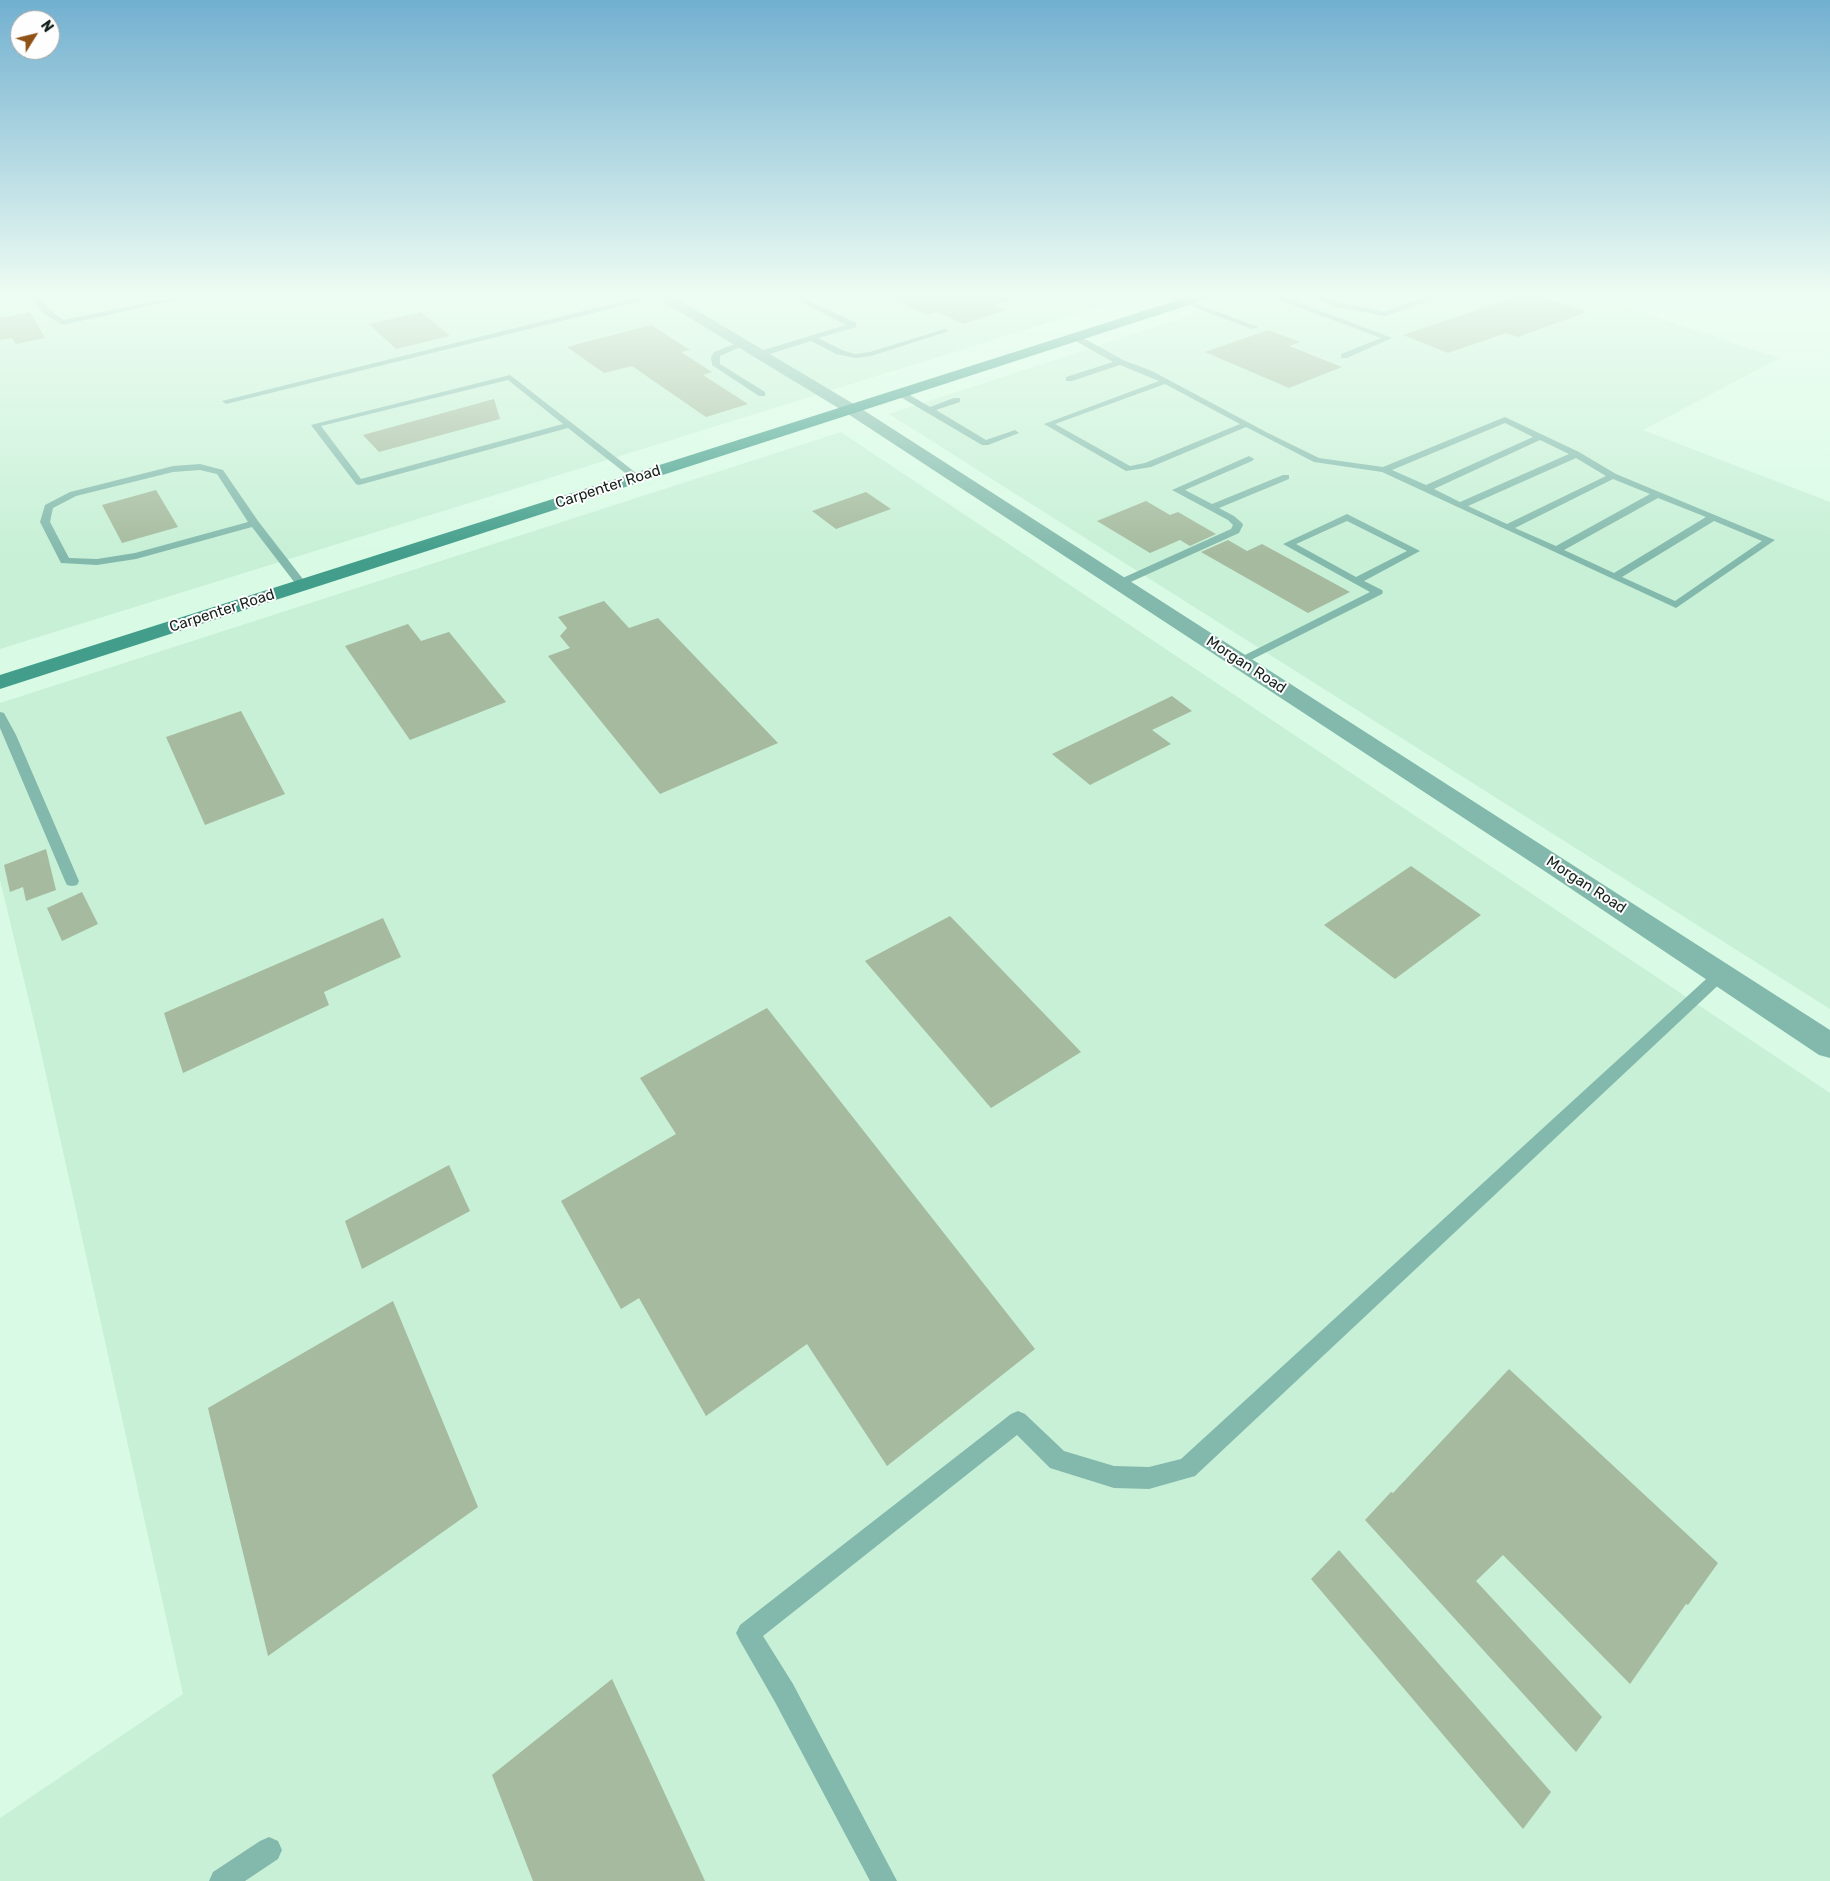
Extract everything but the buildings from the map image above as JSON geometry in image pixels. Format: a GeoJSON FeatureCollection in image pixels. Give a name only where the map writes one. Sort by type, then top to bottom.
{"type":"FeatureCollection","features":[{"type":"Feature","properties":{"kind":"main road","name":"Carpenter Road"},"geometry":{"type":"LineString","coordinates":[[0,682],[941,380]]}},
{"type":"Feature","properties":{"kind":"street","name":"Morgan Road"},"geometry":{"type":"LineString","coordinates":[[803,380],[851,409],[1241,661],[1830,1046]]}},
{"type":"Feature","properties":{"kind":"lane"},"geometry":{"type":"LineString","coordinates":[[226,401],[312,380]]}},
{"type":"Feature","properties":{"kind":"lane"},"geometry":{"type":"LineString","coordinates":[[499,380],[315,425],[360,482],[570,425]]}},
{"type":"Feature","properties":{"kind":"lane"},"geometry":{"type":"LineString","coordinates":[[513,380],[637,478]]}},
{"type":"Feature","properties":{"kind":"lane"},"geometry":{"type":"LineString","coordinates":[[739,380],[762,394]]}},
{"type":"Feature","properties":{"kind":"lane"},"geometry":{"type":"LineString","coordinates":[[1160,380],[1317,460],[1384,470],[1676,605],[1770,540],[1613,476],[1576,454],[1506,420],[1384,470]]}},
{"type":"Feature","properties":{"kind":"lane"},"geometry":{"type":"LineString","coordinates":[[1164,382],[1048,424],[1129,469],[1148,465],[1247,424]]}},
{"type":"Feature","properties":{"kind":"lane"},"geometry":{"type":"LineString","coordinates":[[900,393],[985,443],[1015,432]]}},
{"type":"Feature","properties":{"kind":"lane"},"geometry":{"type":"LineString","coordinates":[[929,410],[957,400]]}},
{"type":"Feature","properties":{"kind":"lane"},"geometry":{"type":"LineString","coordinates":[[1426,489],[1540,437]]}},
{"type":"Feature","properties":{"kind":"lane"},"geometry":{"type":"LineString","coordinates":[[1460,506],[1576,454]]}},
{"type":"Feature","properties":{"kind":"lane"},"geometry":{"type":"LineString","coordinates":[[1120,583],[1235,531],[1238,526],[1231,518],[1177,490],[1249,459]]}},
{"type":"Feature","properties":{"kind":"lane"},"geometry":{"type":"LineString","coordinates":[[254,523],[136,556],[97,562],[65,561],[45,522],[48,506],[73,494],[173,470],[200,467],[220,472],[254,523],[302,586]]}},
{"type":"Feature","properties":{"kind":"lane"},"geometry":{"type":"LineString","coordinates":[[1506,528],[1613,476]]}},
{"type":"Feature","properties":{"kind":"lane"},"geometry":{"type":"LineString","coordinates":[[1211,508],[1286,477]]}},
{"type":"Feature","properties":{"kind":"lane"},"geometry":{"type":"LineString","coordinates":[[1557,550],[1658,494]]}},
{"type":"Feature","properties":{"kind":"lane"},"geometry":{"type":"LineString","coordinates":[[1241,661],[1378,592],[1356,581],[1288,544],[1346,517],[1415,551],[1356,581]]}},
{"type":"Feature","properties":{"kind":"lane"},"geometry":{"type":"LineString","coordinates":[[1614,577],[1714,517]]}},
{"type":"Feature","properties":{"kind":"lane"},"geometry":{"type":"LineString","coordinates":[[0,716],[10,735],[72,881]]}},
{"type":"Feature","properties":{"kind":"lane"},"geometry":{"type":"LineString","coordinates":[[884,1881],[784,1693],[748,1633],[1018,1421],[1058,1460],[1114,1477],[1149,1478],[1187,1468],[1721,974]]}},
{"type":"Feature","properties":{"kind":"lane"},"geometry":{"type":"LineString","coordinates":[[222,1881],[269,1850]]}},
{"type":"Feature","properties":{"kind":"shaded area"},"geometry":{"type":"Polygon","coordinates":[[[0,380],[865,380],[0,649],[0,380]]]}},
{"type":"Feature","properties":{"kind":"shaded area"},"geometry":{"type":"Polygon","coordinates":[[[994,380],[1739,380],[1643,430],[1830,502],[1830,1009],[889,414],[994,380]]]}},
{"type":"Feature","properties":{"kind":"shaded area"},"geometry":{"type":"Polygon","coordinates":[[[841,432],[1830,1093],[1830,1881],[0,1881],[0,1818],[183,1694],[37,1034],[0,880],[0,703],[841,432]]]}}]}
